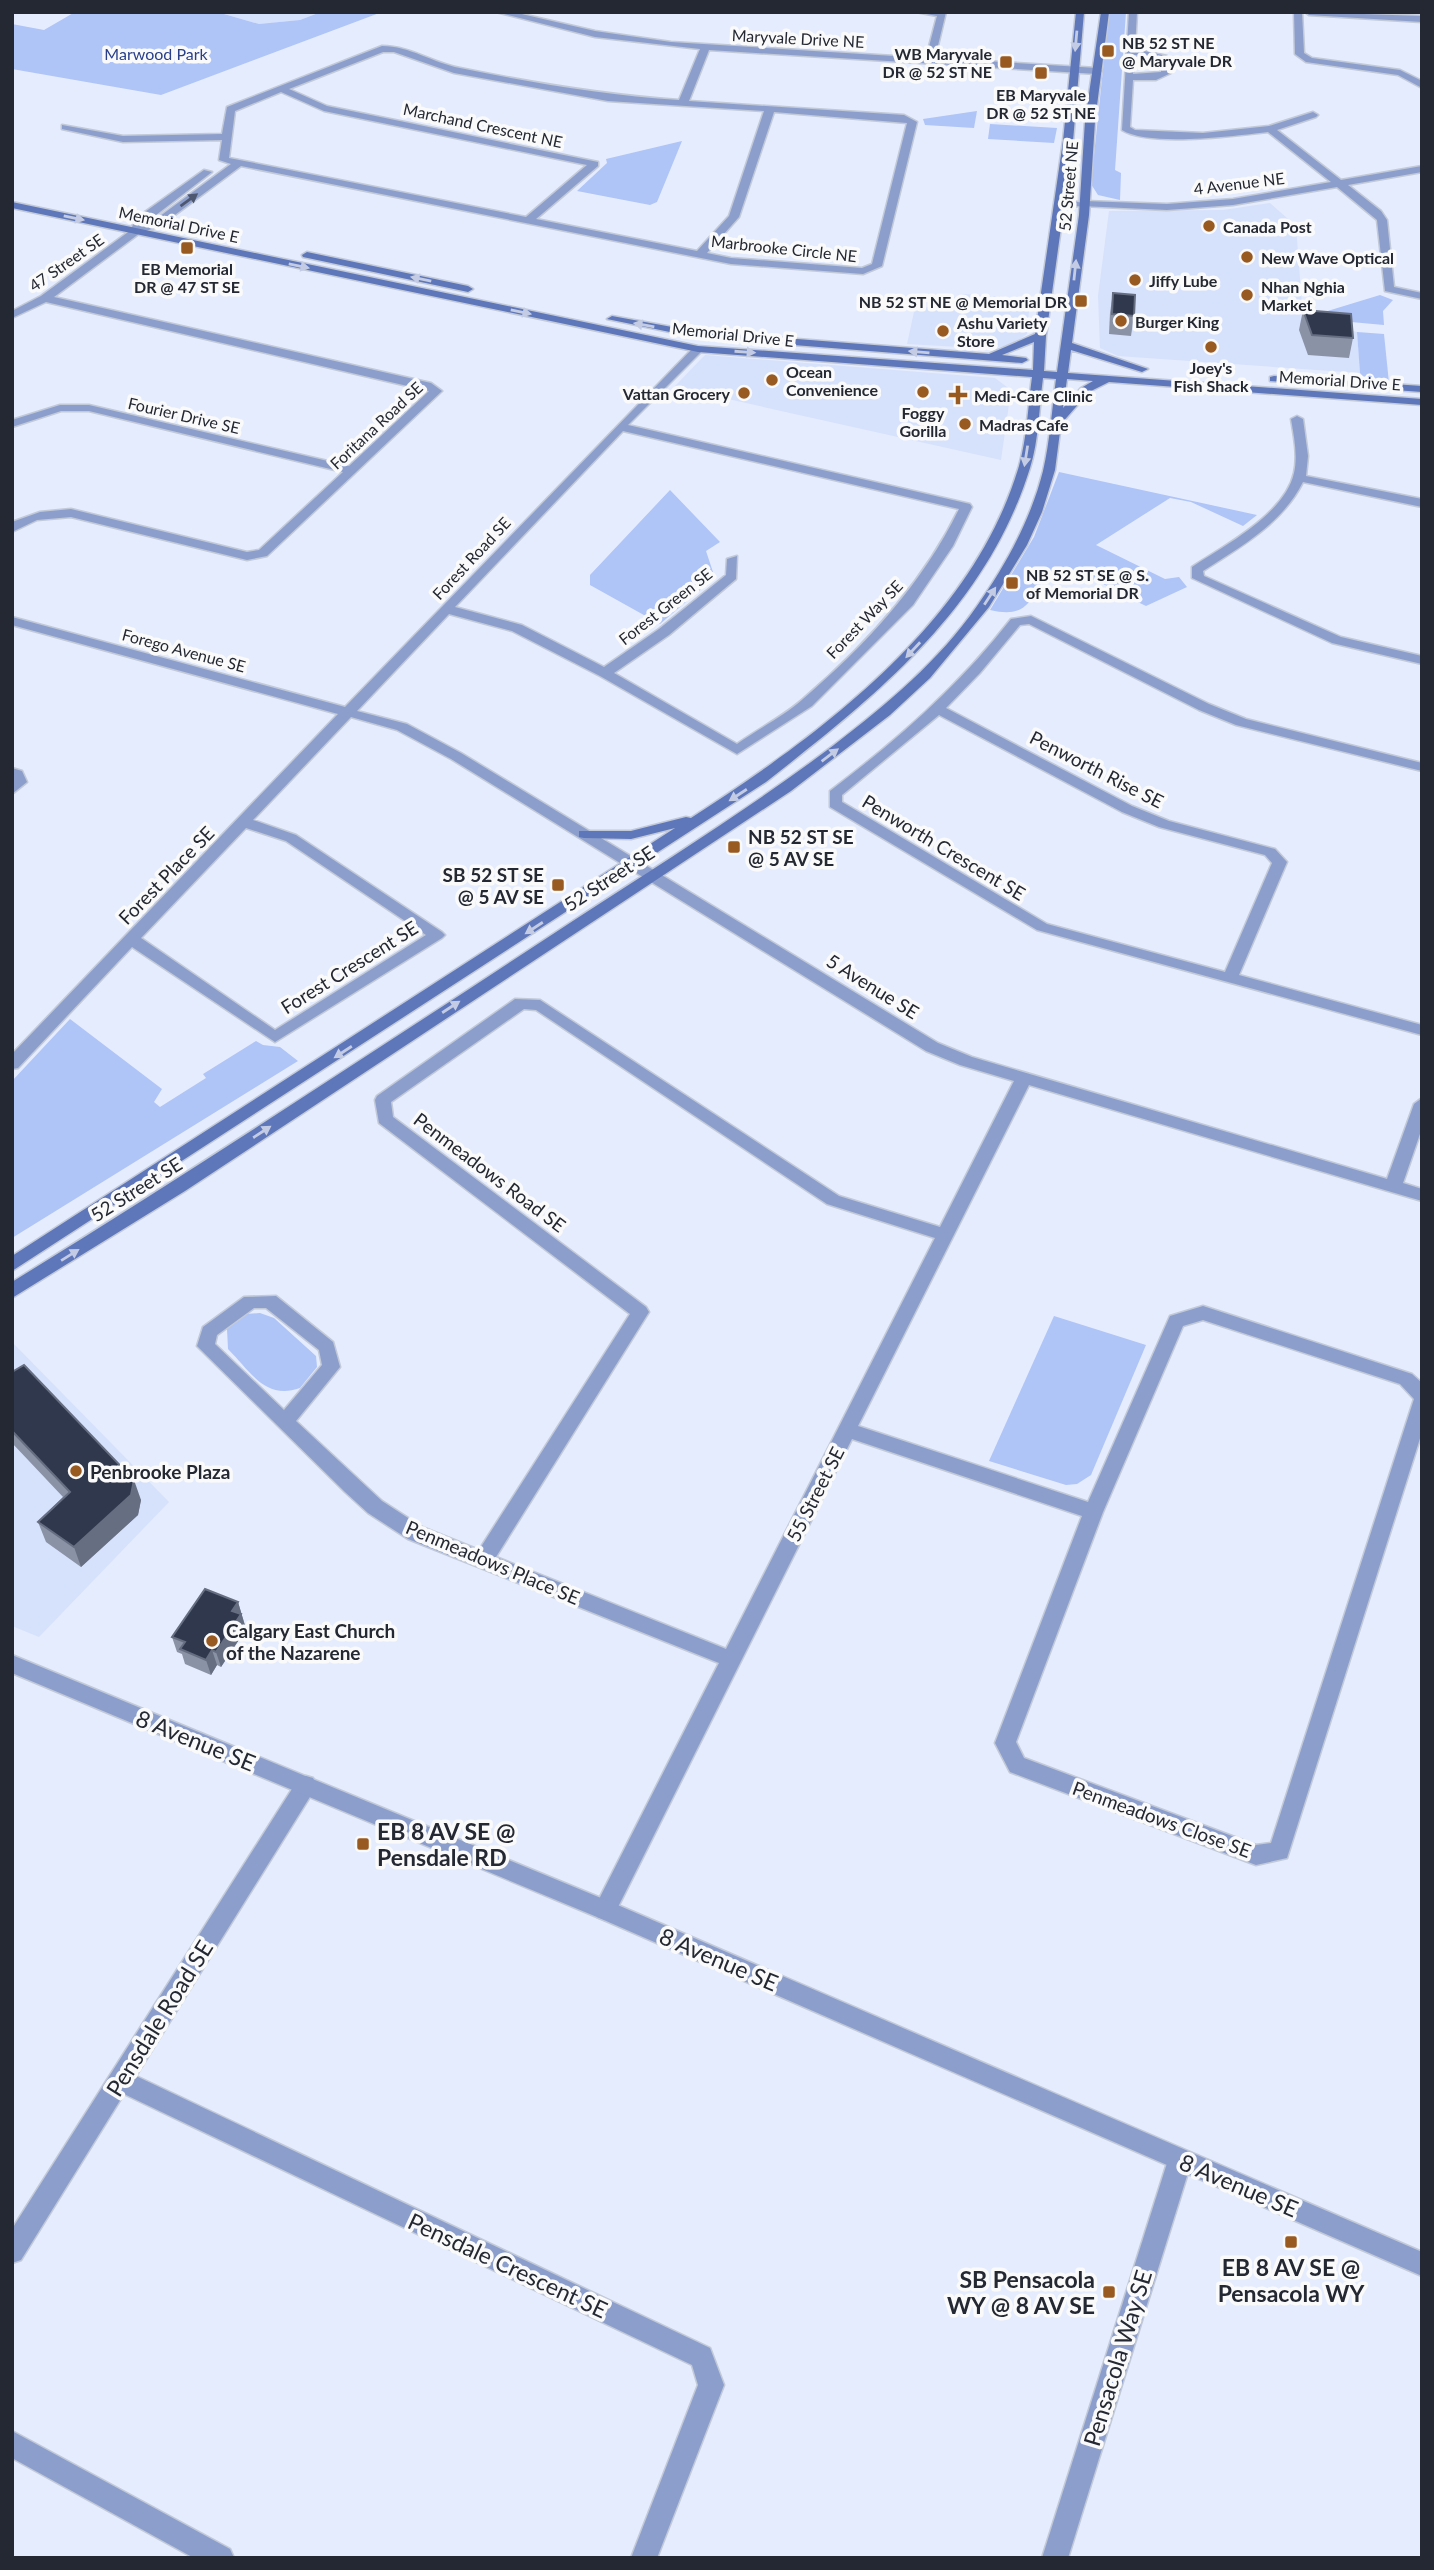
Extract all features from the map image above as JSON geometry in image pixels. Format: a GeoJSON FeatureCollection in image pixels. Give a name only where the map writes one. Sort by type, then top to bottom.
{"type":"FeatureCollection","features":[{"type":"Feature","properties":{"kind":"main road","name":"52 Street NE"},"geometry":{"type":"LineString","coordinates":[[1039,367],[1040,336],[1068,141],[1080,12]]}},
{"type":"Feature","properties":{"kind":"main road","name":"52 Street NE"},"geometry":{"type":"LineString","coordinates":[[1062,369],[1085,204],[1090,121],[1105,12]]}},
{"type":"Feature","properties":{"kind":"main road","name":"Memorial Drive E"},"geometry":{"type":"LineString","coordinates":[[12,194],[138,226],[692,348],[981,369],[1142,369],[1422,389]]}},
{"type":"Feature","properties":{"kind":"main road","name":"Memorial Drive E"},"geometry":{"type":"LineString","coordinates":[[12,205],[138,226],[156,224],[694,334],[987,356],[1039,367]]}},
{"type":"Feature","properties":{"kind":"main road"},"geometry":{"type":"LineString","coordinates":[[987,356],[1040,336]]}},
{"type":"Feature","properties":{"kind":"main road"},"geometry":{"type":"LineString","coordinates":[[1066,345],[1142,369]]}},
{"type":"Feature","properties":{"kind":"main road","name":"52 Street SE"},"geometry":{"type":"LineString","coordinates":[[12,1265],[761,779],[859,702],[898,666],[941,619],[980,566],[1010,506],[1025,465],[1039,367]]}},
{"type":"Feature","properties":{"kind":"main road"},"geometry":{"type":"LineString","coordinates":[[981,369],[1015,377],[1035,389]]}},
{"type":"Feature","properties":{"kind":"main road","name":"Memorial Drive E"},"geometry":{"type":"LineString","coordinates":[[1062,369],[1108,378],[1422,402]]}},
{"type":"Feature","properties":{"kind":"main road","name":"52 Street SE"},"geometry":{"type":"LineString","coordinates":[[12,1291],[179,1186],[786,788],[885,712],[925,675],[983,607],[1021,545],[1036,512],[1049,470],[1058,421],[1062,369]]}},
{"type":"Feature","properties":{"kind":"main road"},"geometry":{"type":"LineString","coordinates":[[1058,421],[1085,390],[1108,378]]}},
{"type":"Feature","properties":{"kind":"main road"},"geometry":{"type":"LineString","coordinates":[[584,834],[631,835],[706,815]]}},
{"type":"Feature","properties":{"kind":"street","name":"Maryvale Drive NE"},"geometry":{"type":"LineString","coordinates":[[500,12],[595,34],[705,48],[1097,71]]}},
{"type":"Feature","properties":{"kind":"street"},"geometry":{"type":"LineString","coordinates":[[920,12],[942,13],[930,61]]}},
{"type":"Feature","properties":{"kind":"street"},"geometry":{"type":"LineString","coordinates":[[1133,12],[1125,128],[1133,133],[1203,135],[1270,129],[1313,115]]}},
{"type":"Feature","properties":{"kind":"street"},"geometry":{"type":"LineString","coordinates":[[1298,12],[1300,54],[1309,60],[1400,72],[1422,85]]}},
{"type":"Feature","properties":{"kind":"street"},"geometry":{"type":"LineString","coordinates":[[1309,12],[1422,19]]}},
{"type":"Feature","properties":{"kind":"street"},"geometry":{"type":"LineString","coordinates":[[683,103],[705,48]]}},
{"type":"Feature","properties":{"kind":"street","name":"Marbrooke Circle NE"},"geometry":{"type":"LineString","coordinates":[[382,49],[395,49],[454,70],[608,98],[904,118],[912,122],[877,267],[863,271],[731,261],[224,160],[230,109],[282,89],[382,49]]}},
{"type":"Feature","properties":{"kind":"street"},"geometry":{"type":"LineString","coordinates":[[1128,77],[1156,77],[1166,73],[1164,58],[1130,51]]}},
{"type":"Feature","properties":{"kind":"street","name":"Marchand Crescent NE"},"geometry":{"type":"LineString","coordinates":[[282,89],[324,108],[595,164],[528,221]]}},
{"type":"Feature","properties":{"kind":"street"},"geometry":{"type":"LineString","coordinates":[[699,255],[734,217],[770,109]]}},
{"type":"Feature","properties":{"kind":"street"},"geometry":{"type":"LineString","coordinates":[[65,127],[123,139],[225,137]]}},
{"type":"Feature","properties":{"kind":"street"},"geometry":{"type":"LineString","coordinates":[[1270,129],[1367,203],[1382,220],[1389,289],[1422,296]]}},
{"type":"Feature","properties":{"kind":"street","name":"47 Street SE"},"geometry":{"type":"LineString","coordinates":[[12,315],[45,298],[224,160]]}},
{"type":"Feature","properties":{"kind":"street"},"geometry":{"type":"LineString","coordinates":[[156,224],[239,163]]}},
{"type":"Feature","properties":{"kind":"street","name":"4 Avenue NE"},"geometry":{"type":"LineString","coordinates":[[1059,202],[1153,207],[1216,204],[1422,169]]}},
{"type":"Feature","properties":{"kind":"street","name":"Foritana Road SE"},"geometry":{"type":"LineString","coordinates":[[12,528],[20,522],[46,514],[71,513],[247,556],[262,554],[436,391],[431,386],[45,298]]}},
{"type":"Feature","properties":{"kind":"street","name":"Forest Road SE"},"geometry":{"type":"LineString","coordinates":[[347,712],[692,348]]}},
{"type":"Feature","properties":{"kind":"street","name":"Fourier Drive SE"},"geometry":{"type":"LineString","coordinates":[[12,424],[60,408],[89,408],[349,471]]}},
{"type":"Feature","properties":{"kind":"street"},"geometry":{"type":"LineString","coordinates":[[1297,419],[1301,439],[1299,478],[1273,515],[1196,570],[1198,578],[1337,640],[1422,660]]}},
{"type":"Feature","properties":{"kind":"street","name":"Forest Way SE"},"geometry":{"type":"LineString","coordinates":[[446,609],[517,628],[605,673],[737,750],[807,703],[908,603],[947,547],[966,508],[620,427]]}},
{"type":"Feature","properties":{"kind":"street"},"geometry":{"type":"LineString","coordinates":[[1299,478],[1422,503]]}},
{"type":"Feature","properties":{"kind":"street","name":"Forest Green SE"},"geometry":{"type":"LineString","coordinates":[[605,673],[664,632],[732,576],[733,559]]}},
{"type":"Feature","properties":{"kind":"street","name":"Penworth Crescent SE"},"geometry":{"type":"LineString","coordinates":[[1422,767],[1241,722],[1203,707],[1031,620],[1016,622],[985,663],[939,710],[887,755],[835,794],[835,804],[1042,927],[1422,1030]]}},
{"type":"Feature","properties":{"kind":"street","name":"Forego Avenue SE"},"geometry":{"type":"LineString","coordinates":[[12,621],[347,712]]}},
{"type":"Feature","properties":{"kind":"street","name":"Penworth Rise SE"},"geometry":{"type":"LineString","coordinates":[[939,710],[1127,810],[1164,824],[1270,852],[1280,862],[1230,978]]}},
{"type":"Feature","properties":{"kind":"street","name":"5 Avenue SE"},"geometry":{"type":"LineString","coordinates":[[347,712],[402,727],[433,742],[932,1047],[966,1061],[1422,1195]]}},
{"type":"Feature","properties":{"kind":"street","name":"Forest Place SE"},"geometry":{"type":"LineString","coordinates":[[12,1064],[347,712]]}},
{"type":"Feature","properties":{"kind":"street"},"geometry":{"type":"LineString","coordinates":[[12,772],[17,774],[20,782],[12,790]]}},
{"type":"Feature","properties":{"kind":"street","name":"Forest Crescent SE"},"geometry":{"type":"LineString","coordinates":[[131,939],[275,1037],[437,934],[291,838],[243,822]]}},
{"type":"Feature","properties":{"kind":"street","name":"Penmeadows Road SE"},"geometry":{"type":"LineString","coordinates":[[484,1559],[640,1312],[385,1119],[383,1100],[522,1003],[540,1005],[833,1200],[944,1235]]}},
{"type":"Feature","properties":{"kind":"street","name":"55 Street SE"},"geometry":{"type":"LineString","coordinates":[[605,1910],[1024,1078]]}},
{"type":"Feature","properties":{"kind":"street"},"geometry":{"type":"LineString","coordinates":[[1393,1187],[1422,1104]]}},
{"type":"Feature","properties":{"kind":"street","name":"Penmeadows Place SE"},"geometry":{"type":"LineString","coordinates":[[285,1421],[331,1367],[327,1348],[270,1301],[250,1302],[209,1332],[206,1346],[375,1507],[415,1533],[730,1659]]}},
{"type":"Feature","properties":{"kind":"street","name":"Penmeadows Close SE"},"geometry":{"type":"LineString","coordinates":[[1422,1395],[1406,1380],[1203,1313],[1177,1321],[1093,1512],[1005,1743],[1017,1765],[1256,1855],[1279,1851],[1422,1402]]}},
{"type":"Feature","properties":{"kind":"street"},"geometry":{"type":"LineString","coordinates":[[848,1430],[1093,1512]]}},
{"type":"Feature","properties":{"kind":"street","name":"8 Avenue SE"},"geometry":{"type":"LineString","coordinates":[[12,1664],[605,1910],[1422,2264]]}},
{"type":"Feature","properties":{"kind":"street","name":"Pensdale Road SE"},"geometry":{"type":"LineString","coordinates":[[12,2251],[306,1785]]}},
{"type":"Feature","properties":{"kind":"street","name":"Pensdale Crescent SE"},"geometry":{"type":"LineString","coordinates":[[120,2080],[701,2357],[711,2385],[644,2558]]}},
{"type":"Feature","properties":{"kind":"street","name":"Pensacola Way SE"},"geometry":{"type":"LineString","coordinates":[[1055,2558],[1180,2160]]}},
{"type":"Feature","properties":{"kind":"street"},"geometry":{"type":"LineString","coordinates":[[12,2444],[221,2558]]}},
{"type":"Feature","properties":{"kind":"shaded area"},"geometry":{"type":"Polygon","coordinates":[[[217,12],[321,12],[300,20],[259,24],[217,12]]]}},
{"type":"Feature","properties":{"kind":"shaded area"},"geometry":{"type":"Polygon","coordinates":[[[1270,203],[1296,226],[1303,319],[1357,332],[1360,373],[1118,356],[1100,348],[1098,296],[1109,211],[1223,210],[1270,203]]]}},
{"type":"Feature","properties":{"kind":"shaded area"},"geometry":{"type":"Polygon","coordinates":[[[963,294],[1030,299],[1027,334],[1016,342],[994,349],[907,344],[914,312],[963,294]]]}},
{"type":"Feature","properties":{"kind":"shaded area"},"geometry":{"type":"Polygon","coordinates":[[[705,355],[995,378],[1011,390],[1001,460],[674,387],[705,355]]]}},
{"type":"Feature","properties":{"kind":"shaded area"},"geometry":{"type":"Polygon","coordinates":[[[12,1342],[169,1502],[39,1637],[12,1626],[12,1342]]]}},
{"type":"Feature","properties":{"kind":"green space","name":"Marwood Park"},"geometry":{"type":"Polygon","coordinates":[[[75,12],[217,12],[259,24],[300,20],[321,12],[382,12],[161,95],[12,69],[12,24],[44,30],[75,12]]]}},
{"type":"Feature","properties":{"kind":"green space"},"geometry":{"type":"Polygon","coordinates":[[[1109,12],[1126,12],[1115,170],[1121,173],[1120,200],[1098,195],[1091,184],[1109,12]]]}},
{"type":"Feature","properties":{"kind":"green space"},"geometry":{"type":"Polygon","coordinates":[[[977,111],[974,128],[925,125],[923,119],[977,111]]]}},
{"type":"Feature","properties":{"kind":"green space"},"geometry":{"type":"Polygon","coordinates":[[[990,124],[1057,128],[1054,143],[988,139],[990,124]]]}},
{"type":"Feature","properties":{"kind":"green space"},"geometry":{"type":"Polygon","coordinates":[[[682,141],[657,202],[650,205],[577,191],[607,163],[606,159],[682,141]]]}},
{"type":"Feature","properties":{"kind":"green space"},"geometry":{"type":"Polygon","coordinates":[[[1380,295],[1393,300],[1383,311],[1384,325],[1351,322],[1321,313],[1380,295]]]}},
{"type":"Feature","properties":{"kind":"green space"},"geometry":{"type":"Polygon","coordinates":[[[1357,332],[1384,334],[1389,383],[1367,381],[1360,373],[1357,332]]]}},
{"type":"Feature","properties":{"kind":"green space"},"geometry":{"type":"Polygon","coordinates":[[[1059,472],[1257,515],[1243,526],[1191,502],[1170,498],[1096,545],[1165,579],[1179,577],[1187,587],[1146,606],[1096,581],[1065,573],[1052,575],[1044,581],[1027,604],[1019,610],[990,610],[1034,537],[1059,472]]]}},
{"type":"Feature","properties":{"kind":"green space"},"geometry":{"type":"Polygon","coordinates":[[[670,490],[720,542],[706,551],[713,579],[660,624],[590,585],[590,575],[670,490]]]}},
{"type":"Feature","properties":{"kind":"green space"},"geometry":{"type":"Polygon","coordinates":[[[70,1019],[162,1089],[154,1102],[160,1107],[206,1078],[203,1074],[256,1041],[263,1045],[280,1047],[298,1061],[12,1238],[12,1081],[70,1019]]]}},
{"type":"Feature","properties":{"kind":"green space"},"geometry":{"type":"Polygon","coordinates":[[[260,1313],[274,1318],[316,1356],[317,1367],[300,1388],[288,1391],[268,1387],[252,1375],[228,1349],[227,1329],[246,1314],[260,1313]]]}},
{"type":"Feature","properties":{"kind":"green space"},"geometry":{"type":"Polygon","coordinates":[[[1054,1316],[1146,1345],[1091,1475],[1077,1484],[1066,1485],[989,1461],[1054,1316]]]}},
{"type":"Feature","properties":{"kind":"building"},"geometry":{"type":"Polygon","coordinates":[[[1113,293],[1135,295],[1134,316],[1112,314],[1113,293]]]}},
{"type":"Feature","properties":{"kind":"building"},"geometry":{"type":"Polygon","coordinates":[[[1303,310],[1351,314],[1353,338],[1312,335],[1303,310]]]}},
{"type":"Feature","properties":{"kind":"building","name":"Penbrooke Plaza"},"geometry":{"type":"Polygon","coordinates":[[[24,1365],[134,1480],[131,1495],[74,1547],[38,1522],[70,1492],[12,1431],[12,1372],[24,1365]]]}},
{"type":"Feature","properties":{"kind":"building","name":"Calgary East Church of the Nazarene"},"geometry":{"type":"Polygon","coordinates":[[[205,1589],[238,1602],[232,1611],[241,1614],[216,1652],[212,1650],[206,1660],[180,1649],[185,1642],[172,1637],[205,1589]]]}},
{"type":"Feature","properties":{"kind":"place","name":"NB 52 ST NE @ Maryvale DR"},"geometry":{"type":"Point","coordinates":[1108,51]}},
{"type":"Feature","properties":{"kind":"place","name":"WB Maryvale DR @ 52 ST NE"},"geometry":{"type":"Point","coordinates":[1006,62]}},
{"type":"Feature","properties":{"kind":"place","name":"EB Maryvale DR @ 52 ST NE"},"geometry":{"type":"Point","coordinates":[1041,73]}},
{"type":"Feature","properties":{"kind":"place","name":"Canada Post"},"geometry":{"type":"Point","coordinates":[1209,226]}},
{"type":"Feature","properties":{"kind":"place","name":"EB Memorial DR @ 47 ST SE"},"geometry":{"type":"Point","coordinates":[187,248]}},
{"type":"Feature","properties":{"kind":"place","name":"New Wave Optical"},"geometry":{"type":"Point","coordinates":[1247,257]}},
{"type":"Feature","properties":{"kind":"place","name":"Jiffy Lube"},"geometry":{"type":"Point","coordinates":[1135,280]}},
{"type":"Feature","properties":{"kind":"place","name":"Nhan Nghia Market"},"geometry":{"type":"Point","coordinates":[1247,295]}},
{"type":"Feature","properties":{"kind":"place","name":"NB 52 ST NE @ Memorial DR"},"geometry":{"type":"Point","coordinates":[1081,301]}},
{"type":"Feature","properties":{"kind":"place","name":"Burger King"},"geometry":{"type":"Point","coordinates":[1121,321]}},
{"type":"Feature","properties":{"kind":"place","name":"Ashu Variety Store"},"geometry":{"type":"Point","coordinates":[943,331]}},
{"type":"Feature","properties":{"kind":"place","name":"Joey's Fish Shack"},"geometry":{"type":"Point","coordinates":[1211,347]}},
{"type":"Feature","properties":{"kind":"place","name":"Ocean Convenience"},"geometry":{"type":"Point","coordinates":[772,380]}},
{"type":"Feature","properties":{"kind":"place","name":"Foggy Gorilla"},"geometry":{"type":"Point","coordinates":[923,392]}},
{"type":"Feature","properties":{"kind":"place","name":"Vattan Grocery"},"geometry":{"type":"Point","coordinates":[744,393]}},
{"type":"Feature","properties":{"kind":"place","name":"Medi-Care Clinic"},"geometry":{"type":"Point","coordinates":[958,395]}},
{"type":"Feature","properties":{"kind":"place","name":"Madras Cafe"},"geometry":{"type":"Point","coordinates":[965,424]}},
{"type":"Feature","properties":{"kind":"place","name":"NB 52 ST SE @ S. of Memorial DR"},"geometry":{"type":"Point","coordinates":[1012,583]}},
{"type":"Feature","properties":{"kind":"place","name":"NB 52 ST SE @ 5 AV SE"},"geometry":{"type":"Point","coordinates":[734,847]}},
{"type":"Feature","properties":{"kind":"place","name":"SB 52 ST SE @ 5 AV SE"},"geometry":{"type":"Point","coordinates":[558,885]}},
{"type":"Feature","properties":{"kind":"place","name":"Penbrooke Plaza"},"geometry":{"type":"Point","coordinates":[76,1471]}},
{"type":"Feature","properties":{"kind":"place","name":"Calgary East Church of the Nazarene"},"geometry":{"type":"Point","coordinates":[212,1641]}},
{"type":"Feature","properties":{"kind":"place","name":"EB 8 AV SE @ Pensdale RD"},"geometry":{"type":"Point","coordinates":[363,1844]}},
{"type":"Feature","properties":{"kind":"place","name":"EB 8 AV SE @ Pensacola WY"},"geometry":{"type":"Point","coordinates":[1291,2242]}},
{"type":"Feature","properties":{"kind":"place","name":"SB Pensacola WY @ 8 AV SE"},"geometry":{"type":"Point","coordinates":[1109,2292]}}]}
